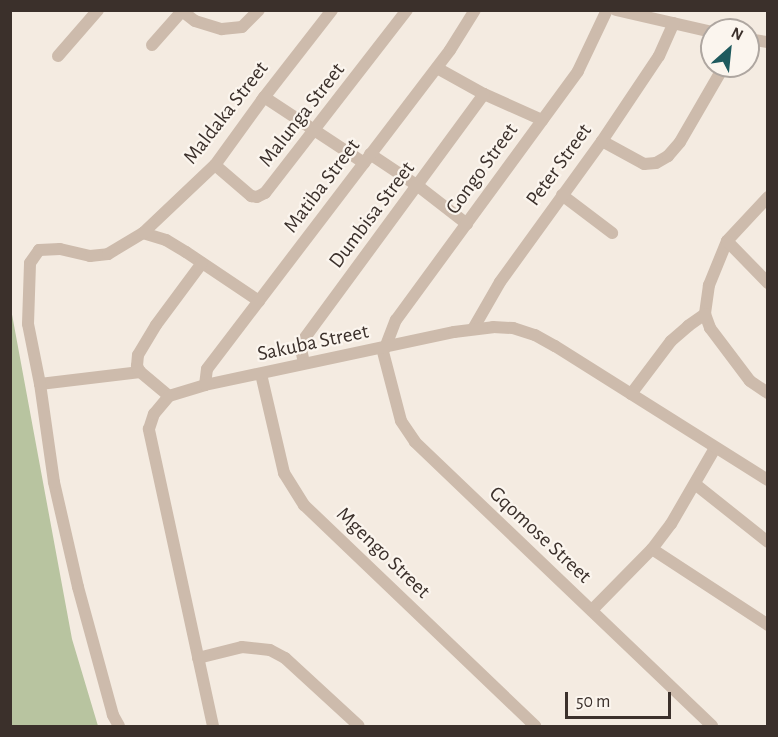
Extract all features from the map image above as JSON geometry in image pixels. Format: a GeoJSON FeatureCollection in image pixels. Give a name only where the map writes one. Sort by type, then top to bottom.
{"type":"FeatureCollection","features":[{"type":"Feature","properties":{"kind":"street"},"geometry":{"type":"LineString","coordinates":[[58,56],[98,10]]}},
{"type":"Feature","properties":{"kind":"street"},"geometry":{"type":"LineString","coordinates":[[152,45],[183,11],[195,21],[222,29],[242,27],[259,10]]}},
{"type":"Feature","properties":{"kind":"street","name":"Maldaka Street"},"geometry":{"type":"LineString","coordinates":[[40,384],[28,324],[30,263],[39,250],[60,249],[90,256],[108,254],[143,233],[215,165],[264,97],[332,10]]}},
{"type":"Feature","properties":{"kind":"street","name":"Malunga Street"},"geometry":{"type":"LineString","coordinates":[[215,165],[251,196],[261,196],[315,131],[407,10]]}},
{"type":"Feature","properties":{"kind":"street","name":"Matiba Street"},"geometry":{"type":"LineString","coordinates":[[205,385],[207,369],[436,68],[476,10]]}},
{"type":"Feature","properties":{"kind":"street","name":"Gongo Street"},"geometry":{"type":"LineString","coordinates":[[383,348],[396,320],[578,71],[607,10]]}},
{"type":"Feature","properties":{"kind":"street"},"geometry":{"type":"LineString","coordinates":[[616,10],[700,29]]}},
{"type":"Feature","properties":{"kind":"street","name":"Peter Street"},"geometry":{"type":"LineString","coordinates":[[472,329],[500,282],[602,141],[659,56],[674,23]]}},
{"type":"Feature","properties":{"kind":"street"},"geometry":{"type":"LineString","coordinates":[[436,68],[484,94],[542,120]]}},
{"type":"Feature","properties":{"kind":"street"},"geometry":{"type":"LineString","coordinates":[[602,141],[644,164],[656,163],[668,156],[680,142],[717,78]]}},
{"type":"Feature","properties":{"kind":"street","name":"Dumbisa Street"},"geometry":{"type":"LineString","coordinates":[[304,363],[301,349],[304,339],[484,94]]}},
{"type":"Feature","properties":{"kind":"street"},"geometry":{"type":"LineString","coordinates":[[264,97],[315,131],[418,186],[467,224]]}},
{"type":"Feature","properties":{"kind":"street"},"geometry":{"type":"LineString","coordinates":[[562,195],[612,233]]}},
{"type":"Feature","properties":{"kind":"street"},"geometry":{"type":"LineString","coordinates":[[768,197],[727,241],[709,285],[705,314],[710,328],[750,381],[768,393]]}},
{"type":"Feature","properties":{"kind":"street"},"geometry":{"type":"LineString","coordinates":[[143,233],[166,240],[258,301]]}},
{"type":"Feature","properties":{"kind":"street"},"geometry":{"type":"LineString","coordinates":[[727,241],[768,283]]}},
{"type":"Feature","properties":{"kind":"street"},"geometry":{"type":"LineString","coordinates":[[202,263],[142,347],[136,361],[140,372],[169,396],[154,414],[149,429],[213,726]]}},
{"type":"Feature","properties":{"kind":"street"},"geometry":{"type":"LineString","coordinates":[[631,394],[671,341],[705,314]]}},
{"type":"Feature","properties":{"kind":"street","name":"Sakuba Street"},"geometry":{"type":"LineString","coordinates":[[169,396],[205,385],[304,363],[472,329],[513,328],[535,335],[768,480]]}},
{"type":"Feature","properties":{"kind":"street","name":"Gqomose Street"},"geometry":{"type":"LineString","coordinates":[[383,348],[399,413],[415,442],[712,726]]}},
{"type":"Feature","properties":{"kind":"street"},"geometry":{"type":"LineString","coordinates":[[119,726],[113,715],[75,575],[54,482],[40,384],[140,372]]}},
{"type":"Feature","properties":{"kind":"street","name":"Mgengo Street"},"geometry":{"type":"LineString","coordinates":[[261,374],[284,473],[303,505],[536,726]]}},
{"type":"Feature","properties":{"kind":"street"},"geometry":{"type":"LineString","coordinates":[[592,610],[652,549],[695,484],[715,447]]}},
{"type":"Feature","properties":{"kind":"street"},"geometry":{"type":"LineString","coordinates":[[695,484],[768,542]]}},
{"type":"Feature","properties":{"kind":"street"},"geometry":{"type":"LineString","coordinates":[[652,549],[768,625]]}},
{"type":"Feature","properties":{"kind":"street"},"geometry":{"type":"LineString","coordinates":[[198,658],[242,646],[270,650],[285,658],[359,726]]}},
{"type":"Feature","properties":{"kind":"green space"},"geometry":{"type":"Polygon","coordinates":[[[11,309],[72,639],[98,726],[11,726],[11,309]]]}}]}
